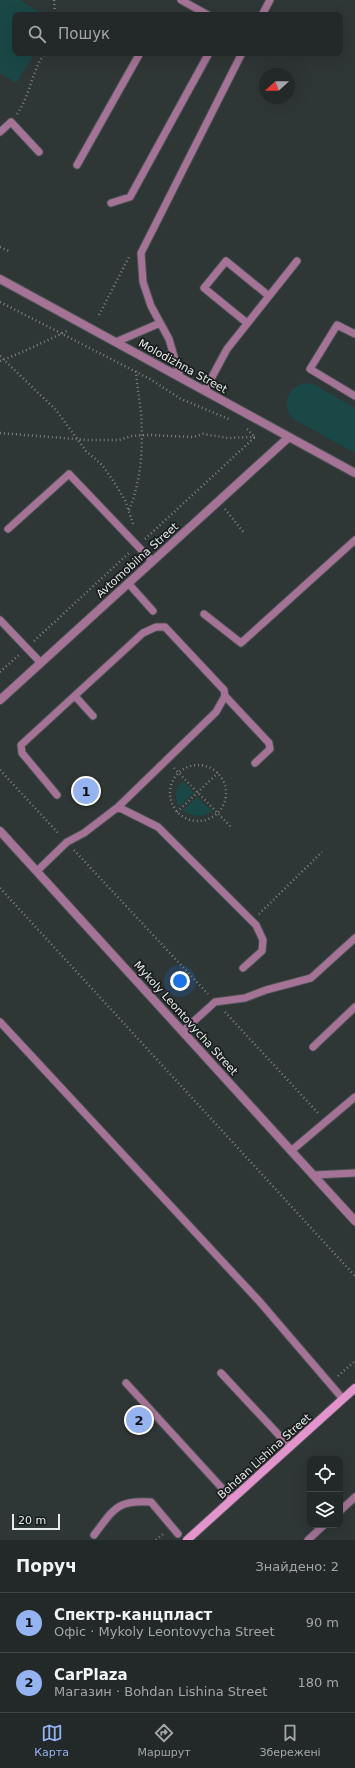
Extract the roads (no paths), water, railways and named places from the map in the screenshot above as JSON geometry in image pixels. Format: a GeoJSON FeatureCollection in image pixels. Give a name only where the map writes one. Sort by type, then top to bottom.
{"type":"FeatureCollection","features":[{"type":"Feature","properties":{"kind":"main road","name":"Bohdan Lishina Street"},"geometry":{"type":"LineString","coordinates":[[187,1540],[355,1388]]}},
{"type":"Feature","properties":{"kind":"street","name":"Molodizhna Street"},"geometry":{"type":"LineString","coordinates":[[0,279],[355,473]]}},
{"type":"Feature","properties":{"kind":"street","name":"Avtomobilna Street"},"geometry":{"type":"LineString","coordinates":[[0,700],[289,437]]}},
{"type":"Feature","properties":{"kind":"street","name":"Mykoly Leontovycha Street"},"geometry":{"type":"LineString","coordinates":[[0,830],[355,1221]]}},
{"type":"Feature","properties":{"kind":"lane"},"geometry":{"type":"LineString","coordinates":[[181,0],[202,12]]}},
{"type":"Feature","properties":{"kind":"lane"},"geometry":{"type":"LineString","coordinates":[[264,12],[270,0]]}},
{"type":"Feature","properties":{"kind":"lane"},"geometry":{"type":"LineString","coordinates":[[77,165],[138,56]]}},
{"type":"Feature","properties":{"kind":"lane"},"geometry":{"type":"LineString","coordinates":[[111,203],[130,197],[207,56]]}},
{"type":"Feature","properties":{"kind":"lane"},"geometry":{"type":"LineString","coordinates":[[180,376],[169,339],[151,306],[143,282],[141,253],[240,56]]}},
{"type":"Feature","properties":{"kind":"lane"},"geometry":{"type":"LineString","coordinates":[[0,132],[11,122],[39,152]]}},
{"type":"Feature","properties":{"kind":"lane"},"geometry":{"type":"LineString","coordinates":[[247,323],[204,288],[226,261],[269,296]]}},
{"type":"Feature","properties":{"kind":"lane"},"geometry":{"type":"LineString","coordinates":[[205,390],[226,349],[297,261]]}},
{"type":"Feature","properties":{"kind":"lane"},"geometry":{"type":"LineString","coordinates":[[116,342],[160,323]]}},
{"type":"Feature","properties":{"kind":"lane"},"geometry":{"type":"LineString","coordinates":[[355,334],[337,325],[310,369],[355,396]]}},
{"type":"Feature","properties":{"kind":"lane"},"geometry":{"type":"LineString","coordinates":[[8,529],[69,474],[152,562]]}},
{"type":"Feature","properties":{"kind":"lane"},"geometry":{"type":"LineString","coordinates":[[204,614],[241,643],[355,540]]}},
{"type":"Feature","properties":{"kind":"lane"},"geometry":{"type":"LineString","coordinates":[[128,583],[153,611]]}},
{"type":"Feature","properties":{"kind":"lane"},"geometry":{"type":"LineString","coordinates":[[0,620],[41,663]]}},
{"type":"Feature","properties":{"kind":"lane"},"geometry":{"type":"LineString","coordinates":[[57,795],[22,754],[21,745],[143,633],[156,627],[165,627],[224,690],[225,696],[270,743],[270,749],[256,763]]}},
{"type":"Feature","properties":{"kind":"lane"},"geometry":{"type":"LineString","coordinates":[[75,696],[93,716]]}},
{"type":"Feature","properties":{"kind":"lane"},"geometry":{"type":"LineString","coordinates":[[37,871],[67,842],[84,833],[118,807],[216,712],[225,696]]}},
{"type":"Feature","properties":{"kind":"lane"},"geometry":{"type":"LineString","coordinates":[[118,807],[158,827],[256,925],[263,940],[262,951],[243,968]]}},
{"type":"Feature","properties":{"kind":"lane"},"geometry":{"type":"LineString","coordinates":[[183,1031],[215,1002],[245,998],[266,990],[311,978],[355,938]]}},
{"type":"Feature","properties":{"kind":"lane"},"geometry":{"type":"LineString","coordinates":[[313,1047],[355,1007]]}},
{"type":"Feature","properties":{"kind":"lane"},"geometry":{"type":"LineString","coordinates":[[0,1022],[260,1301],[343,1399]]}},
{"type":"Feature","properties":{"kind":"lane"},"geometry":{"type":"LineString","coordinates":[[291,1151],[355,1097]]}},
{"type":"Feature","properties":{"kind":"lane"},"geometry":{"type":"LineString","coordinates":[[314,1175],[355,1173]]}},
{"type":"Feature","properties":{"kind":"lane"},"geometry":{"type":"LineString","coordinates":[[221,1373],[290,1447]]}},
{"type":"Feature","properties":{"kind":"lane"},"geometry":{"type":"LineString","coordinates":[[126,1383],[232,1499]]}},
{"type":"Feature","properties":{"kind":"lane"},"geometry":{"type":"LineString","coordinates":[[343,1508],[355,1497]]}},
{"type":"Feature","properties":{"kind":"lane"},"geometry":{"type":"LineString","coordinates":[[94,1535],[121,1504],[133,1501],[151,1502],[178,1534]]}},
{"type":"Feature","properties":{"kind":"lane"},"geometry":{"type":"LineString","coordinates":[[308,1540],[321,1528]]}},
{"type":"Feature","properties":{"kind":"place","name":"Спектр-канцпласт"},"geometry":{"type":"Point","coordinates":[86,791]}},
{"type":"Feature","properties":{"kind":"place","name":"CarPlaza"},"geometry":{"type":"Point","coordinates":[139,1420]}}]}
